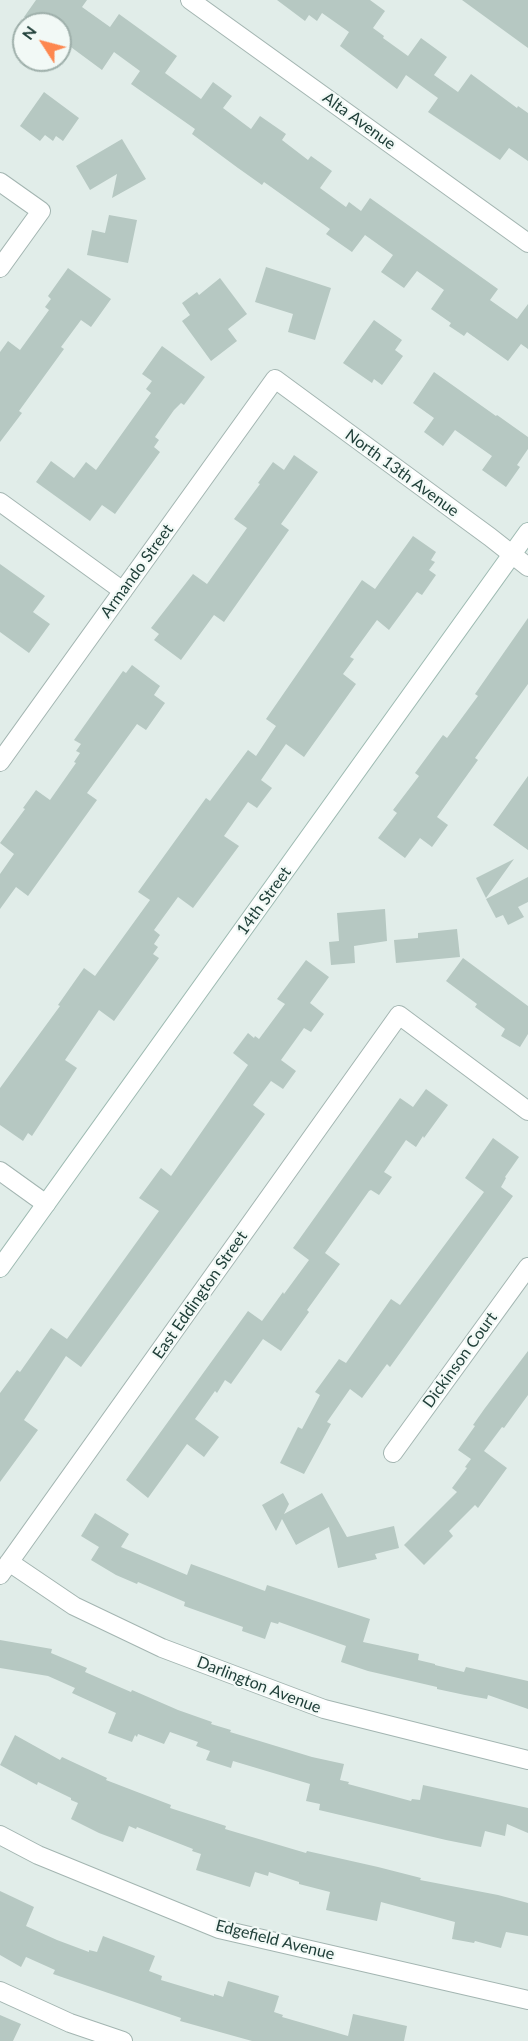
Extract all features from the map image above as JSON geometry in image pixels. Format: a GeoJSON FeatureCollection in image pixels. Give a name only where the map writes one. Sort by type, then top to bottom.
{"type":"FeatureCollection","features":[{"type":"Feature","properties":{"kind":"street","name":"Alta Avenue"},"geometry":{"type":"LineString","coordinates":[[190,0],[528,243]]}},
{"type":"Feature","properties":{"kind":"street"},"geometry":{"type":"LineString","coordinates":[[0,182],[41,211],[0,268]]}},
{"type":"Feature","properties":{"kind":"street","name":"North 13th Avenue"},"geometry":{"type":"LineString","coordinates":[[274,380],[528,567]]}},
{"type":"Feature","properties":{"kind":"street","name":"Armando Street"},"geometry":{"type":"LineString","coordinates":[[0,762],[274,380]]}},
{"type":"Feature","properties":{"kind":"street"},"geometry":{"type":"LineString","coordinates":[[0,502],[123,591]]}},
{"type":"Feature","properties":{"kind":"street","name":"14th Street"},"geometry":{"type":"LineString","coordinates":[[0,1268],[528,532]]}},
{"type":"Feature","properties":{"kind":"street","name":"East Eddington Street"},"geometry":{"type":"LineString","coordinates":[[5,1569],[399,1015],[528,1111]]}},
{"type":"Feature","properties":{"kind":"street"},"geometry":{"type":"LineString","coordinates":[[0,1171],[46,1204]]}},
{"type":"Feature","properties":{"kind":"street","name":"Dickinson Court"},"geometry":{"type":"LineString","coordinates":[[393,1453],[528,1267]]}},
{"type":"Feature","properties":{"kind":"street","name":"Darlington Avenue"},"geometry":{"type":"LineString","coordinates":[[5,1569],[74,1606],[173,1652],[324,1709],[528,1761]]}},
{"type":"Feature","properties":{"kind":"street","name":"Edgefield Avenue"},"geometry":{"type":"LineString","coordinates":[[0,1835],[38,1855],[219,1929],[528,2000]]}},
{"type":"Feature","properties":{"kind":"street"},"geometry":{"type":"LineString","coordinates":[[0,1991],[70,2023],[123,2041]]}},
{"type":"Feature","properties":{"kind":"building"},"geometry":{"type":"Polygon","coordinates":[[[36,0],[87,0],[82,7],[110,27],[119,14],[177,56],[165,73],[201,99],[213,82],[232,96],[223,108],[251,129],[260,116],[286,134],[282,140],[308,160],[311,156],[332,171],[320,188],[346,207],[349,202],[361,211],[370,198],[498,289],[490,300],[517,319],[528,304],[528,349],[521,344],[508,361],[467,332],[464,336],[449,326],[451,323],[431,309],[444,290],[417,271],[404,288],[381,272],[393,255],[365,235],[352,252],[326,234],[330,229],[264,182],[262,185],[238,168],[192,134],[195,129],[131,84],[140,71],[114,52],[102,70],[72,48],[72,12],[28,12],[36,0]]]}},
{"type":"Feature","properties":{"kind":"building"},"geometry":{"type":"Polygon","coordinates":[[[277,0],[370,0],[385,11],[373,28],[384,36],[383,38],[408,56],[421,38],[447,57],[434,75],[458,92],[471,74],[517,108],[518,106],[528,113],[528,161],[509,148],[500,160],[428,112],[438,98],[406,75],[397,89],[340,46],[349,32],[322,13],[317,21],[309,15],[305,21],[277,0]]]}},
{"type":"Feature","properties":{"kind":"building"},"geometry":{"type":"Polygon","coordinates":[[[462,0],[528,0],[528,48],[462,0]]]}},
{"type":"Feature","properties":{"kind":"building"},"geometry":{"type":"Polygon","coordinates":[[[44,92],[79,118],[63,141],[56,136],[53,141],[45,135],[40,141],[20,126],[44,92]]]}},
{"type":"Feature","properties":{"kind":"building"},"geometry":{"type":"Polygon","coordinates":[[[122,139],[146,179],[112,198],[117,174],[90,190],[76,166],[122,139]]]}},
{"type":"Feature","properties":{"kind":"building"},"geometry":{"type":"Polygon","coordinates":[[[109,215],[137,220],[128,263],[87,255],[92,230],[105,233],[109,215]]]}},
{"type":"Feature","properties":{"kind":"building"},"geometry":{"type":"Polygon","coordinates":[[[266,267],[331,288],[315,340],[288,332],[293,314],[255,302],[266,267]]]}},
{"type":"Feature","properties":{"kind":"building"},"geometry":{"type":"Polygon","coordinates":[[[68,268],[111,299],[91,327],[81,320],[61,347],[64,349],[19,411],[22,413],[0,442],[0,352],[8,341],[20,350],[49,310],[45,307],[51,299],[48,296],[68,268]]]}},
{"type":"Feature","properties":{"kind":"building"},"geometry":{"type":"Polygon","coordinates":[[[220,278],[247,314],[228,329],[237,341],[211,361],[182,321],[190,315],[182,303],[197,292],[199,295],[220,278]]]}},
{"type":"Feature","properties":{"kind":"building"},"geometry":{"type":"Polygon","coordinates":[[[374,320],[402,340],[395,350],[403,356],[382,385],[374,379],[372,383],[343,363],[374,320]]]}},
{"type":"Feature","properties":{"kind":"building"},"geometry":{"type":"Polygon","coordinates":[[[162,346],[205,377],[184,405],[181,403],[174,410],[155,437],[159,440],[154,447],[160,452],[115,514],[102,505],[90,521],[36,482],[51,461],[74,478],[86,462],[96,470],[151,393],[146,389],[152,381],[142,374],[162,346]]]}},
{"type":"Feature","properties":{"kind":"building"},"geometry":{"type":"Polygon","coordinates":[[[434,372],[528,437],[528,449],[517,465],[520,467],[506,487],[482,470],[492,456],[455,430],[443,446],[424,432],[434,418],[413,403],[434,372]]]}},
{"type":"Feature","properties":{"kind":"building"},"geometry":{"type":"Polygon","coordinates":[[[294,455],[318,472],[281,524],[289,530],[224,622],[214,615],[181,660],[154,640],[159,634],[151,628],[193,574],[207,584],[247,528],[234,519],[260,484],[258,483],[273,462],[284,470],[294,455]]]}},
{"type":"Feature","properties":{"kind":"building"},"geometry":{"type":"Polygon","coordinates":[[[413,536],[436,552],[431,560],[435,562],[429,570],[436,575],[422,595],[417,592],[389,630],[377,620],[350,657],[354,659],[343,674],[356,684],[304,757],[286,744],[261,780],[272,788],[257,808],[248,802],[224,836],[239,846],[193,908],[178,897],[154,930],[160,935],[154,944],[158,947],[153,954],[159,958],[114,1021],[99,1010],[65,1060],[77,1068],[32,1136],[28,1133],[23,1141],[0,1125],[0,1088],[60,1006],[58,1005],[84,968],[95,976],[150,900],[138,892],[206,798],[210,801],[248,750],[256,756],[276,726],[266,719],[362,580],[375,589],[413,536]]]}},
{"type":"Feature","properties":{"kind":"building"},"geometry":{"type":"Polygon","coordinates":[[[0,564],[45,596],[33,612],[50,624],[29,653],[0,632],[0,564]]]}},
{"type":"Feature","properties":{"kind":"building"},"geometry":{"type":"Polygon","coordinates":[[[528,618],[528,684],[475,758],[478,760],[437,817],[448,825],[432,847],[420,838],[405,858],[378,838],[397,813],[393,810],[419,776],[415,773],[443,735],[447,738],[478,696],[475,694],[528,618]]]}},
{"type":"Feature","properties":{"kind":"building"},"geometry":{"type":"Polygon","coordinates":[[[132,665],[160,686],[154,695],[165,703],[146,730],[137,724],[87,793],[97,800],[28,896],[16,887],[0,909],[0,874],[14,854],[0,843],[36,790],[50,800],[76,763],[74,762],[80,753],[76,751],[81,744],[74,740],[123,671],[126,673],[132,665]]]}},
{"type":"Feature","properties":{"kind":"building"},"geometry":{"type":"Polygon","coordinates":[[[528,776],[528,850],[493,825],[528,776]]]}},
{"type":"Feature","properties":{"kind":"building"},"geometry":{"type":"Polygon","coordinates":[[[514,859],[486,898],[476,878],[514,859]]]}},
{"type":"Feature","properties":{"kind":"building"},"geometry":{"type":"Polygon","coordinates":[[[528,877],[528,902],[518,907],[524,917],[508,925],[503,915],[496,918],[486,899],[528,877]]]}},
{"type":"Feature","properties":{"kind":"building"},"geometry":{"type":"Polygon","coordinates":[[[385,909],[387,941],[354,946],[355,963],[331,965],[329,942],[339,941],[337,913],[385,909]]]}},
{"type":"Feature","properties":{"kind":"building"},"geometry":{"type":"Polygon","coordinates":[[[457,929],[460,957],[396,963],[394,940],[418,938],[418,933],[457,929]]]}},
{"type":"Feature","properties":{"kind":"building"},"geometry":{"type":"Polygon","coordinates":[[[463,958],[528,1006],[528,1034],[520,1047],[501,1036],[505,1029],[475,1007],[477,1004],[446,981],[463,958]]]}},
{"type":"Feature","properties":{"kind":"building"},"geometry":{"type":"Polygon","coordinates":[[[306,960],[329,977],[310,1003],[324,1014],[311,1032],[304,1028],[281,1060],[296,1071],[283,1089],[271,1081],[253,1105],[265,1114],[81,1367],[66,1356],[24,1420],[38,1430],[0,1482],[0,1393],[17,1370],[20,1372],[51,1328],[67,1339],[159,1211],[139,1198],[161,1168],[171,1176],[248,1065],[233,1053],[248,1033],[259,1039],[285,1004],[277,999],[306,960]]]}},
{"type":"Feature","properties":{"kind":"building"},"geometry":{"type":"Polygon","coordinates":[[[426,1089],[448,1105],[416,1147],[406,1140],[384,1172],[392,1177],[379,1195],[369,1191],[325,1253],[340,1264],[307,1310],[309,1312],[281,1351],[263,1339],[231,1384],[225,1380],[217,1393],[215,1391],[195,1419],[219,1437],[204,1457],[187,1444],[148,1498],[126,1480],[248,1311],[262,1321],[309,1260],[293,1248],[400,1098],[413,1107],[426,1089]]]}},
{"type":"Feature","properties":{"kind":"building"},"geometry":{"type":"Polygon","coordinates":[[[493,1138],[519,1157],[501,1187],[513,1196],[390,1367],[387,1364],[362,1398],[350,1389],[327,1422],[331,1424],[304,1474],[280,1463],[298,1427],[302,1429],[320,1395],[315,1392],[339,1359],[346,1363],[391,1299],[400,1305],[484,1192],[465,1178],[493,1138]]]}},
{"type":"Feature","properties":{"kind":"building"},"geometry":{"type":"Polygon","coordinates":[[[528,1351],[528,1395],[484,1451],[507,1468],[478,1508],[475,1505],[449,1531],[453,1536],[424,1565],[404,1545],[457,1492],[452,1488],[471,1459],[458,1450],[485,1408],[528,1351]]]}},
{"type":"Feature","properties":{"kind":"building"},"geometry":{"type":"Polygon","coordinates":[[[283,1493],[289,1504],[284,1514],[322,1493],[347,1537],[394,1526],[399,1548],[375,1554],[377,1559],[338,1568],[329,1527],[296,1545],[282,1519],[276,1531],[262,1505],[283,1493]]]}},
{"type":"Feature","properties":{"kind":"building"},"geometry":{"type":"Polygon","coordinates":[[[95,1513],[129,1534],[121,1547],[187,1575],[191,1564],[265,1591],[267,1585],[370,1619],[363,1642],[419,1654],[418,1660],[464,1672],[466,1667],[528,1681],[528,1709],[488,1695],[487,1699],[437,1689],[437,1687],[368,1671],[341,1662],[346,1646],[279,1622],[278,1624],[271,1622],[265,1639],[242,1631],[243,1627],[184,1606],[185,1602],[116,1575],[91,1560],[99,1547],[81,1536],[95,1513]]]}},
{"type":"Feature","properties":{"kind":"building"},"geometry":{"type":"Polygon","coordinates":[[[0,1640],[52,1649],[51,1653],[87,1668],[85,1672],[212,1722],[211,1724],[231,1730],[230,1732],[312,1757],[344,1764],[340,1780],[349,1782],[348,1784],[411,1801],[412,1799],[420,1800],[423,1785],[528,1808],[528,1833],[507,1824],[505,1836],[485,1831],[481,1847],[446,1840],[319,1810],[320,1804],[306,1801],[310,1784],[233,1761],[231,1768],[206,1760],[210,1751],[196,1746],[198,1742],[170,1732],[164,1744],[138,1734],[132,1742],[108,1733],[116,1713],[72,1693],[75,1688],[48,1676],[0,1668],[0,1640]]]}},
{"type":"Feature","properties":{"kind":"building"},"geometry":{"type":"Polygon","coordinates":[[[15,1735],[60,1760],[62,1757],[107,1778],[106,1780],[171,1805],[170,1808],[226,1826],[225,1829],[306,1853],[307,1851],[421,1878],[420,1880],[528,1903],[528,1936],[506,1932],[501,1948],[475,1941],[474,1943],[452,1939],[455,1922],[381,1902],[377,1921],[326,1910],[330,1892],[299,1884],[299,1882],[269,1872],[268,1876],[255,1872],[250,1887],[196,1870],[201,1854],[137,1827],[136,1829],[129,1826],[123,1842],[99,1833],[71,1819],[78,1803],[71,1798],[38,1782],[37,1785],[0,1765],[15,1735]]]}},
{"type":"Feature","properties":{"kind":"building"},"geometry":{"type":"Polygon","coordinates":[[[0,1891],[34,1907],[26,1926],[57,1940],[89,1952],[89,1950],[97,1952],[103,1936],[155,1956],[149,1971],[162,1976],[161,1980],[223,1997],[228,1981],[279,1996],[274,2012],[283,2015],[282,2017],[348,2036],[353,2014],[407,2026],[404,2041],[252,2041],[180,2021],[181,2018],[53,1974],[55,1970],[26,1957],[21,1967],[0,1955],[0,1891]]]}},
{"type":"Feature","properties":{"kind":"building"},"geometry":{"type":"Polygon","coordinates":[[[0,2015],[21,2024],[13,2041],[0,2041],[0,2015]]]}}]}
